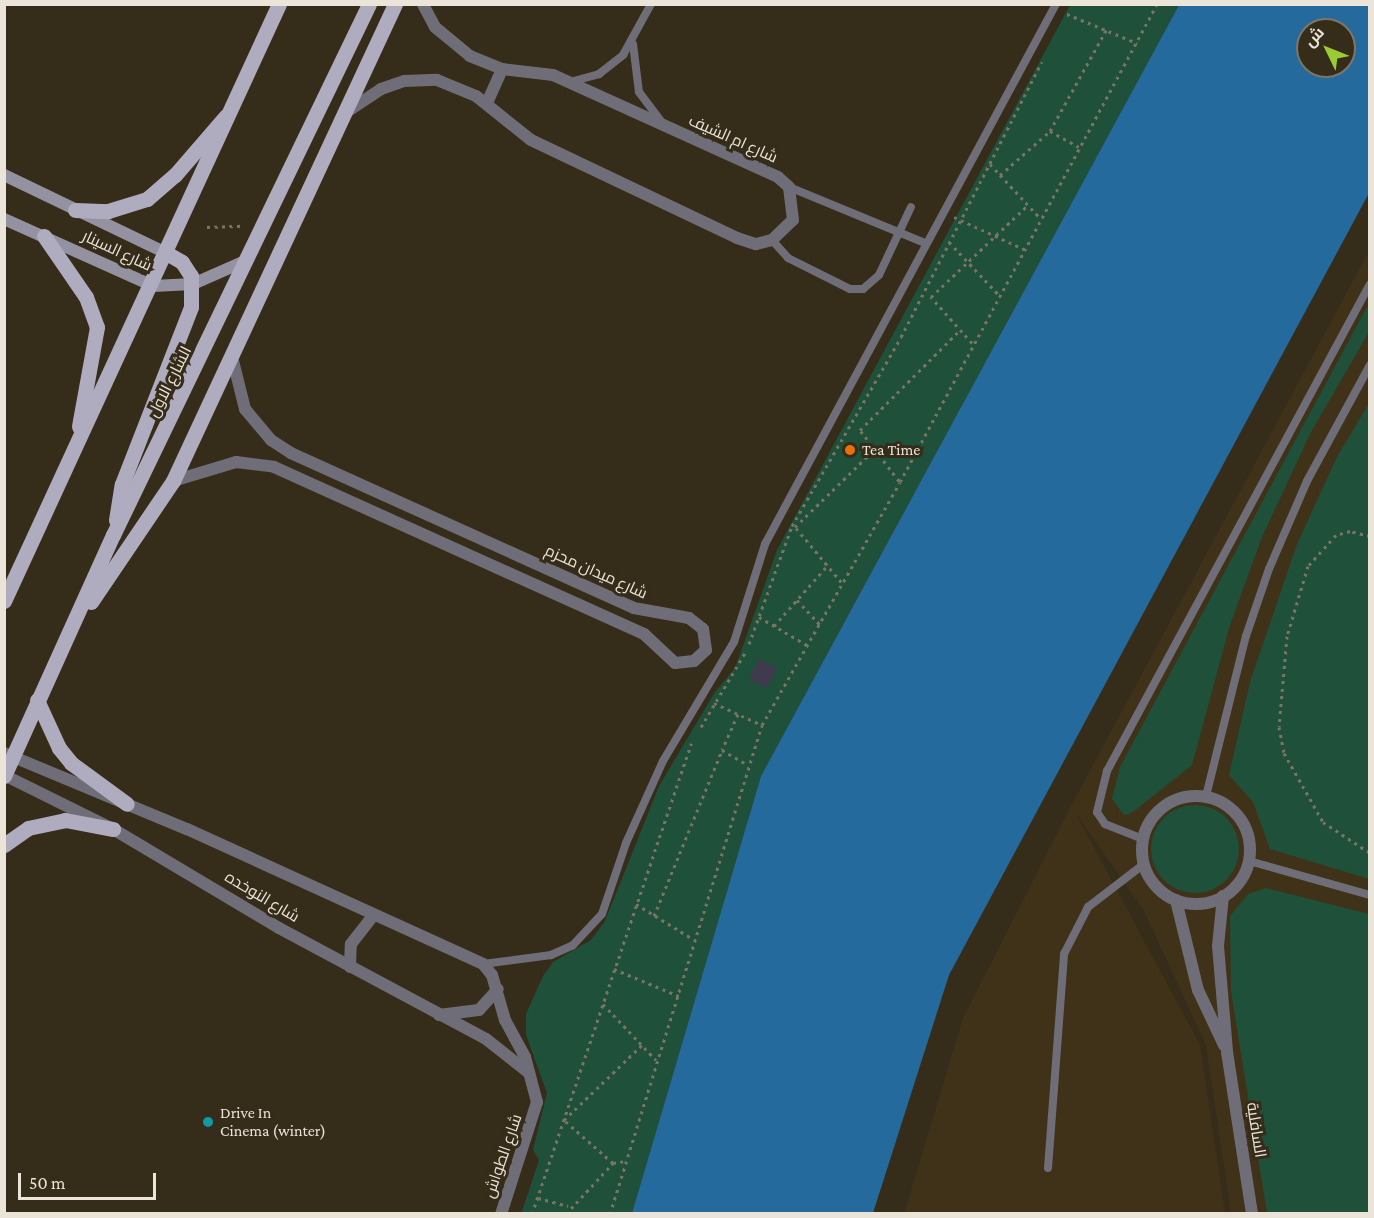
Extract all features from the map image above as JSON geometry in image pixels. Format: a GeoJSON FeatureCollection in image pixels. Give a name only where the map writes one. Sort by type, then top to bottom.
{"type":"FeatureCollection","features":[{"type":"Feature","properties":{"kind":"main road"},"geometry":{"type":"LineString","coordinates":[[4,601],[168,254],[279,4]]}},
{"type":"Feature","properties":{"kind":"main road","name":"الشارع الاول"},"geometry":{"type":"LineString","coordinates":[[5,775],[9,755],[72,628],[113,535],[251,257],[369,4]]}},
{"type":"Feature","properties":{"kind":"main road"},"geometry":{"type":"LineString","coordinates":[[72,628],[173,481],[395,4]]}},
{"type":"Feature","properties":{"kind":"main road"},"geometry":{"type":"LineString","coordinates":[[75,210],[108,211],[147,199],[176,175],[230,112]]}},
{"type":"Feature","properties":{"kind":"main road"},"geometry":{"type":"LineString","coordinates":[[44,236],[86,297],[97,327],[75,448]]}},
{"type":"Feature","properties":{"kind":"main road"},"geometry":{"type":"LineString","coordinates":[[113,535],[122,484],[185,330],[193,284],[182,262],[168,254]]}},
{"type":"Feature","properties":{"kind":"main road"},"geometry":{"type":"LineString","coordinates":[[37,700],[59,748],[71,763],[127,804]]}},
{"type":"Feature","properties":{"kind":"main road"},"geometry":{"type":"LineString","coordinates":[[4,844],[28,828],[65,820],[113,829]]}},
{"type":"Feature","properties":{"kind":"street","name":"شارع ام الشيف"},"geometry":{"type":"LineString","coordinates":[[423,4],[435,27],[456,48],[502,69],[553,75],[778,177],[789,187]]}},
{"type":"Feature","properties":{"kind":"street"},"geometry":{"type":"LineString","coordinates":[[487,103],[502,69]]}},
{"type":"Feature","properties":{"kind":"street"},"geometry":{"type":"LineString","coordinates":[[345,113],[381,88],[404,81],[437,80],[487,103],[516,130],[552,150],[737,238],[756,244],[772,240],[793,220],[789,187]]}},
{"type":"Feature","properties":{"kind":"street","name":"شارع السينار"},"geometry":{"type":"LineString","coordinates":[[4,174],[168,254]]}},
{"type":"Feature","properties":{"kind":"street","name":"شارع السينار"},"geometry":{"type":"LineString","coordinates":[[4,219],[153,286],[193,284],[213,278],[251,257]]}},
{"type":"Feature","properties":{"kind":"street","name":"شارع ميدان محزم"},"geometry":{"type":"LineString","coordinates":[[173,481],[236,462],[274,467],[644,634],[675,663],[694,661],[706,650],[704,629],[689,618],[634,608],[291,453],[271,440],[247,412],[237,389],[232,357]]}},
{"type":"Feature","properties":{"kind":"street","name":"شارع النوخده"},"geometry":{"type":"LineString","coordinates":[[9,755],[127,804],[483,964]]}},
{"type":"Feature","properties":{"kind":"street","name":"شارع النوخده"},"geometry":{"type":"LineString","coordinates":[[5,775],[113,829],[438,1016]]}},
{"type":"Feature","properties":{"kind":"street"},"geometry":{"type":"LineString","coordinates":[[1192,796],[1206,796],[1238,815],[1248,837],[1249,861],[1242,878],[1223,896],[1200,904],[1176,900],[1155,886],[1144,864],[1143,839],[1155,814],[1166,805],[1192,796]]}},
{"type":"Feature","properties":{"kind":"street","name":"السافلية"},"geometry":{"type":"LineString","coordinates":[[1223,896],[1218,946],[1227,1052],[1252,1214]]}},
{"type":"Feature","properties":{"kind":"street","name":"السافلية"},"geometry":{"type":"LineString","coordinates":[[1176,900],[1198,990],[1227,1052]]}},
{"type":"Feature","properties":{"kind":"street"},"geometry":{"type":"LineString","coordinates":[[350,967],[351,944],[374,915]]}},
{"type":"Feature","properties":{"kind":"street","name":"شارع الطواش"},"geometry":{"type":"LineString","coordinates":[[483,964],[498,989],[505,1020],[530,1074],[537,1102],[501,1214]]}},
{"type":"Feature","properties":{"kind":"street"},"geometry":{"type":"LineString","coordinates":[[438,1016],[479,1010],[498,989]]}},
{"type":"Feature","properties":{"kind":"street"},"geometry":{"type":"LineString","coordinates":[[438,1016],[503,1050],[530,1074]]}},
{"type":"Feature","properties":{"kind":"lane"},"geometry":{"type":"LineString","coordinates":[[569,82],[599,74],[633,43],[651,4]]}},
{"type":"Feature","properties":{"kind":"lane"},"geometry":{"type":"LineString","coordinates":[[483,964],[551,955],[573,945],[591,929],[613,893],[626,843],[663,761],[734,642],[765,544],[941,212],[1056,4]]}},
{"type":"Feature","properties":{"kind":"lane"},"geometry":{"type":"LineString","coordinates":[[633,43],[639,92],[671,129]]}},
{"type":"Feature","properties":{"kind":"lane"},"geometry":{"type":"LineString","coordinates":[[789,187],[898,234],[925,243]]}},
{"type":"Feature","properties":{"kind":"lane"},"geometry":{"type":"LineString","coordinates":[[772,240],[788,258],[850,289],[862,289],[879,275],[911,207]]}},
{"type":"Feature","properties":{"kind":"lane"},"geometry":{"type":"LineString","coordinates":[[1143,839],[1120,833],[1104,824],[1097,812],[1107,771],[1370,284]]}},
{"type":"Feature","properties":{"kind":"lane"},"geometry":{"type":"LineString","coordinates":[[1206,796],[1246,636],[1269,570],[1307,481],[1370,365]]}},
{"type":"Feature","properties":{"kind":"lane"},"geometry":{"type":"LineString","coordinates":[[1249,861],[1370,895]]}},
{"type":"Feature","properties":{"kind":"lane"},"geometry":{"type":"LineString","coordinates":[[1048,1168],[1064,954],[1088,907],[1144,864]]}},
{"type":"Feature","properties":{"kind":"path"},"geometry":{"type":"LineString","coordinates":[[1063,23],[1073,4]]}},
{"type":"Feature","properties":{"kind":"path"},"geometry":{"type":"LineString","coordinates":[[610,1214],[656,1060],[679,996],[693,939],[747,764],[762,725],[900,482],[972,344],[1157,4]]}},
{"type":"Feature","properties":{"kind":"path"},"geometry":{"type":"LineString","coordinates":[[1067,14],[1108,27],[1137,43]]}},
{"type":"Feature","properties":{"kind":"path"},"geometry":{"type":"LineString","coordinates":[[1000,175],[1050,131],[1108,27]]}},
{"type":"Feature","properties":{"kind":"path"},"geometry":{"type":"LineString","coordinates":[[532,1214],[681,763],[736,672],[794,527],[901,337],[1048,51]]}},
{"type":"Feature","properties":{"kind":"path"},"geometry":{"type":"LineString","coordinates":[[1050,131],[1079,147]]}},
{"type":"Feature","properties":{"kind":"path"},"geometry":{"type":"LineString","coordinates":[[990,164],[1040,218]]}},
{"type":"Feature","properties":{"kind":"path"},"geometry":{"type":"LineString","coordinates":[[972,344],[931,297],[1028,205]]}},
{"type":"Feature","properties":{"kind":"path"},"geometry":{"type":"LineString","coordinates":[[941,212],[1024,249]]}},
{"type":"Feature","properties":{"kind":"path"},"geometry":{"type":"LineString","coordinates":[[207,227],[246,226]]}},
{"type":"Feature","properties":{"kind":"path"},"geometry":{"type":"LineString","coordinates":[[949,242],[999,295]]}},
{"type":"Feature","properties":{"kind":"path"},"geometry":{"type":"LineString","coordinates":[[900,482],[873,450],[860,430],[959,331]]}},
{"type":"Feature","properties":{"kind":"path"},"geometry":{"type":"LineString","coordinates":[[794,527],[873,450]]}},
{"type":"Feature","properties":{"kind":"path"},"geometry":{"type":"LineString","coordinates":[[794,527],[843,584]]}},
{"type":"Feature","properties":{"kind":"path"},"geometry":{"type":"LineString","coordinates":[[1370,536],[1350,531],[1336,535],[1308,566],[1287,636],[1279,727],[1284,753],[1323,822],[1370,853]]}},
{"type":"Feature","properties":{"kind":"path"},"geometry":{"type":"LineString","coordinates":[[774,626],[827,566]]}},
{"type":"Feature","properties":{"kind":"path"},"geometry":{"type":"LineString","coordinates":[[796,600],[819,624]]}},
{"type":"Feature","properties":{"kind":"path"},"geometry":{"type":"LineString","coordinates":[[742,616],[759,616],[807,645]]}},
{"type":"Feature","properties":{"kind":"path"},"geometry":{"type":"LineString","coordinates":[[701,698],[762,725]]}},
{"type":"Feature","properties":{"kind":"path"},"geometry":{"type":"LineString","coordinates":[[654,916],[738,714]]}},
{"type":"Feature","properties":{"kind":"path"},"geometry":{"type":"LineString","coordinates":[[722,750],[747,764]]}},
{"type":"Feature","properties":{"kind":"path"},"geometry":{"type":"LineString","coordinates":[[636,904],[693,939]]}},
{"type":"Feature","properties":{"kind":"path"},"geometry":{"type":"LineString","coordinates":[[614,969],[679,996]]}},
{"type":"Feature","properties":{"kind":"path"},"geometry":{"type":"LineString","coordinates":[[603,1004],[656,1060]]}},
{"type":"Feature","properties":{"kind":"path"},"geometry":{"type":"LineString","coordinates":[[564,1120],[642,1045]]}},
{"type":"Feature","properties":{"kind":"path"},"geometry":{"type":"LineString","coordinates":[[564,1120],[613,1163]]}},
{"type":"Feature","properties":{"kind":"path"},"geometry":{"type":"LineString","coordinates":[[566,1214],[568,1206],[613,1163],[625,1161]]}},
{"type":"Feature","properties":{"kind":"path"},"geometry":{"type":"LineString","coordinates":[[538,1198],[568,1206]]}},
{"type":"Feature","properties":{"kind":"shaded area"},"geometry":{"type":"Polygon","coordinates":[[[1369,251],[1369,1213],[1231,1213],[1206,1045],[1144,911],[1075,812],[1200,1045],[1225,1213],[904,1214],[963,1018],[1071,806],[1369,251]]]}},
{"type":"Feature","properties":{"kind":"green space"},"geometry":{"type":"Polygon","coordinates":[[[1070,5],[1179,5],[761,776],[632,1213],[521,1214],[539,1160],[533,1150],[547,1093],[526,1035],[526,1014],[543,976],[553,962],[591,940],[605,921],[659,786],[715,692],[735,668],[777,550],[1070,5]]]}},
{"type":"Feature","properties":{"kind":"green space"},"geometry":{"type":"Polygon","coordinates":[[[1369,303],[1369,332],[1311,432],[1262,537],[1230,625],[1192,765],[1133,812],[1124,815],[1112,799],[1120,767],[1369,303]]]}},
{"type":"Feature","properties":{"kind":"green space"},"geometry":{"type":"Polygon","coordinates":[[[1369,403],[1369,879],[1270,849],[1253,802],[1229,775],[1250,682],[1297,544],[1337,457],[1369,403]]]}},
{"type":"Feature","properties":{"kind":"green space"},"geometry":{"type":"Polygon","coordinates":[[[1195,805],[1212,809],[1226,818],[1235,832],[1239,849],[1235,866],[1226,880],[1212,889],[1195,893],[1178,889],[1164,880],[1155,866],[1151,849],[1155,832],[1164,818],[1178,809],[1195,805]]]}},
{"type":"Feature","properties":{"kind":"green space"},"geometry":{"type":"Polygon","coordinates":[[[1266,888],[1369,914],[1369,1213],[1267,1213],[1231,992],[1230,916],[1248,894],[1266,888]]]}},
{"type":"Feature","properties":{"kind":"water"},"geometry":{"type":"Polygon","coordinates":[[[1179,5],[1369,5],[1369,193],[949,975],[873,1213],[632,1213],[761,776],[1179,5]]]}},
{"type":"Feature","properties":{"kind":"building"},"geometry":{"type":"Polygon","coordinates":[[[759,659],[777,668],[767,688],[749,679],[759,659]]]}},
{"type":"Feature","properties":{"kind":"place","name":"Tea Time"},"geometry":{"type":"Point","coordinates":[850,450]}},
{"type":"Feature","properties":{"kind":"place","name":"Drive In Cinema (winter)"},"geometry":{"type":"Point","coordinates":[208,1122]}}]}
